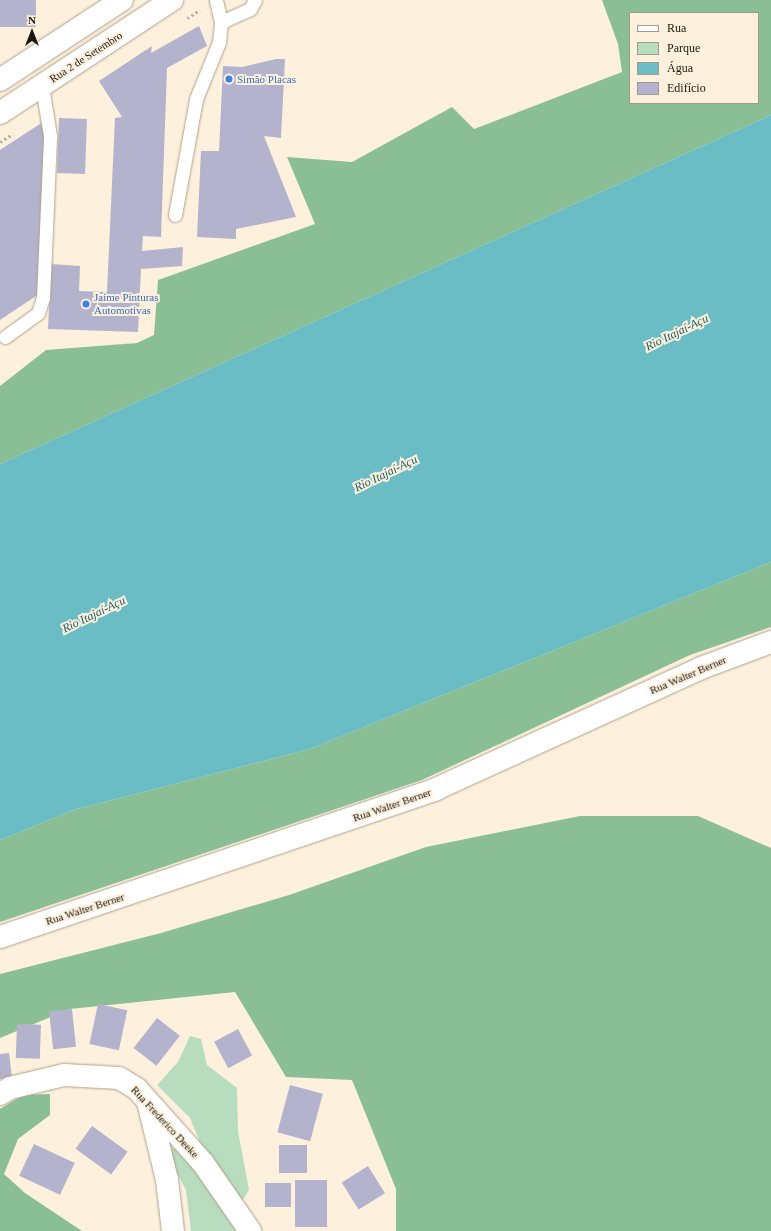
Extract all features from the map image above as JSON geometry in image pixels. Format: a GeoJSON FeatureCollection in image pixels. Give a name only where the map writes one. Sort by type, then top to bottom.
{"type":"FeatureCollection","features":[{"type":"Feature","properties":{"kind":"street"},"geometry":{"type":"LineString","coordinates":[[0,80],[122,0]]}},
{"type":"Feature","properties":{"kind":"street","name":"Rua 2 de Setembro"},"geometry":{"type":"LineString","coordinates":[[0,113],[172,0]]}},
{"type":"Feature","properties":{"kind":"street","name":"Rua Walter Berner"},"geometry":{"type":"LineString","coordinates":[[0,937],[436,790],[701,668],[771,642]]}},
{"type":"Feature","properties":{"kind":"street","name":"Rua Frederico Deeke"},"geometry":{"type":"LineString","coordinates":[[0,1094],[10,1088],[64,1075],[119,1078],[147,1099],[203,1163],[250,1231]]}},
{"type":"Feature","properties":{"kind":"street"},"geometry":{"type":"LineString","coordinates":[[147,1099],[167,1180],[173,1231]]}},
{"type":"Feature","properties":{"kind":"lane"},"geometry":{"type":"LineString","coordinates":[[174,215],[196,99],[219,42],[221,22],[216,0]]}},
{"type":"Feature","properties":{"kind":"lane"},"geometry":{"type":"LineString","coordinates":[[221,22],[250,9],[255,0]]}},
{"type":"Feature","properties":{"kind":"lane"},"geometry":{"type":"LineString","coordinates":[[5,337],[27,324],[38,313],[43,298],[50,136],[42,86]]}},
{"type":"Feature","properties":{"kind":"green space"},"geometry":{"type":"Polygon","coordinates":[[[602,0],[771,0],[771,115],[0,464],[0,386],[46,350],[137,343],[154,335],[158,280],[315,224],[287,157],[352,162],[452,107],[474,129],[622,72],[618,44],[602,0]]]}},
{"type":"Feature","properties":{"kind":"green space"},"geometry":{"type":"Polygon","coordinates":[[[771,562],[771,627],[690,655],[422,780],[0,922],[0,840],[73,810],[310,749],[771,562]]]}},
{"type":"Feature","properties":{"kind":"green space"},"geometry":{"type":"Polygon","coordinates":[[[580,816],[698,816],[771,848],[771,1231],[396,1231],[396,1189],[352,1080],[286,1077],[235,992],[70,1009],[0,1038],[0,974],[161,933],[289,895],[426,847],[580,816]]]}},
{"type":"Feature","properties":{"kind":"green space"},"geometry":{"type":"Polygon","coordinates":[[[190,1036],[201,1039],[207,1065],[237,1088],[238,1131],[249,1190],[242,1201],[205,1154],[190,1118],[157,1085],[178,1062],[190,1036]]]}},
{"type":"Feature","properties":{"kind":"green space"},"geometry":{"type":"Polygon","coordinates":[[[50,1094],[50,1115],[18,1139],[4,1174],[25,1193],[82,1231],[0,1231],[0,1109],[23,1095],[50,1094]]]}},
{"type":"Feature","properties":{"kind":"green space"},"geometry":{"type":"Polygon","coordinates":[[[171,1148],[178,1149],[192,1164],[237,1231],[191,1231],[186,1190],[167,1154],[171,1148]]]}},
{"type":"Feature","properties":{"kind":"water","name":"Rio Itajaí-Açu"},"geometry":{"type":"Polygon","coordinates":[[[771,115],[771,562],[310,749],[73,810],[0,840],[0,464],[771,115]]]}},
{"type":"Feature","properties":{"kind":"building"},"geometry":{"type":"Polygon","coordinates":[[[0,0],[36,0],[36,27],[0,27],[0,0]]]}},
{"type":"Feature","properties":{"kind":"building"},"geometry":{"type":"Polygon","coordinates":[[[199,26],[207,46],[167,68],[161,237],[143,236],[142,251],[183,247],[182,266],[141,269],[138,332],[48,329],[51,264],[80,266],[79,291],[107,292],[115,118],[122,117],[99,81],[152,46],[151,53],[199,26]]]}},
{"type":"Feature","properties":{"kind":"building"},"geometry":{"type":"Polygon","coordinates":[[[276,59],[285,59],[281,138],[264,136],[296,217],[236,229],[236,239],[197,237],[201,151],[219,151],[223,66],[242,67],[276,59]]]}},
{"type":"Feature","properties":{"kind":"building"},"geometry":{"type":"Polygon","coordinates":[[[59,118],[87,119],[85,174],[57,173],[59,118]]]}},
{"type":"Feature","properties":{"kind":"building"},"geometry":{"type":"Polygon","coordinates":[[[46,120],[39,294],[0,320],[0,150],[46,120]]]}},
{"type":"Feature","properties":{"kind":"building"},"geometry":{"type":"Polygon","coordinates":[[[98,1004],[127,1010],[119,1050],[89,1044],[98,1004]]]}},
{"type":"Feature","properties":{"kind":"building"},"geometry":{"type":"Polygon","coordinates":[[[72,1009],[76,1047],[53,1049],[49,1011],[72,1009]]]}},
{"type":"Feature","properties":{"kind":"building"},"geometry":{"type":"Polygon","coordinates":[[[157,1018],[180,1036],[156,1066],[134,1048],[157,1018]]]}},
{"type":"Feature","properties":{"kind":"building"},"geometry":{"type":"Polygon","coordinates":[[[17,1024],[41,1025],[40,1059],[16,1058],[17,1024]]]}},
{"type":"Feature","properties":{"kind":"building"},"geometry":{"type":"Polygon","coordinates":[[[238,1029],[252,1055],[228,1068],[214,1042],[238,1029]]]}},
{"type":"Feature","properties":{"kind":"building"},"geometry":{"type":"Polygon","coordinates":[[[9,1053],[12,1078],[0,1079],[0,1054],[9,1053]]]}},
{"type":"Feature","properties":{"kind":"building"},"geometry":{"type":"Polygon","coordinates":[[[290,1085],[323,1094],[310,1141],[277,1132],[290,1085]]]}},
{"type":"Feature","properties":{"kind":"building"},"geometry":{"type":"Polygon","coordinates":[[[92,1126],[128,1152],[111,1175],[76,1149],[92,1126]]]}},
{"type":"Feature","properties":{"kind":"building"},"geometry":{"type":"Polygon","coordinates":[[[34,1144],[75,1163],[60,1195],[19,1176],[34,1144]]]}},
{"type":"Feature","properties":{"kind":"building"},"geometry":{"type":"Polygon","coordinates":[[[279,1145],[307,1145],[307,1173],[279,1173],[279,1145]]]}},
{"type":"Feature","properties":{"kind":"building"},"geometry":{"type":"Polygon","coordinates":[[[368,1166],[385,1193],[359,1210],[342,1182],[368,1166]]]}},
{"type":"Feature","properties":{"kind":"building"},"geometry":{"type":"Polygon","coordinates":[[[295,1180],[327,1180],[327,1227],[295,1227],[295,1180]]]}},
{"type":"Feature","properties":{"kind":"building"},"geometry":{"type":"Polygon","coordinates":[[[265,1183],[291,1183],[291,1207],[265,1207],[265,1183]]]}},
{"type":"Feature","properties":{"kind":"place","name":"Simão Placas"},"geometry":{"type":"Point","coordinates":[229,79]}},
{"type":"Feature","properties":{"kind":"place","name":"Jaime Pinturas Automotivas"},"geometry":{"type":"Point","coordinates":[86,304]}}]}
